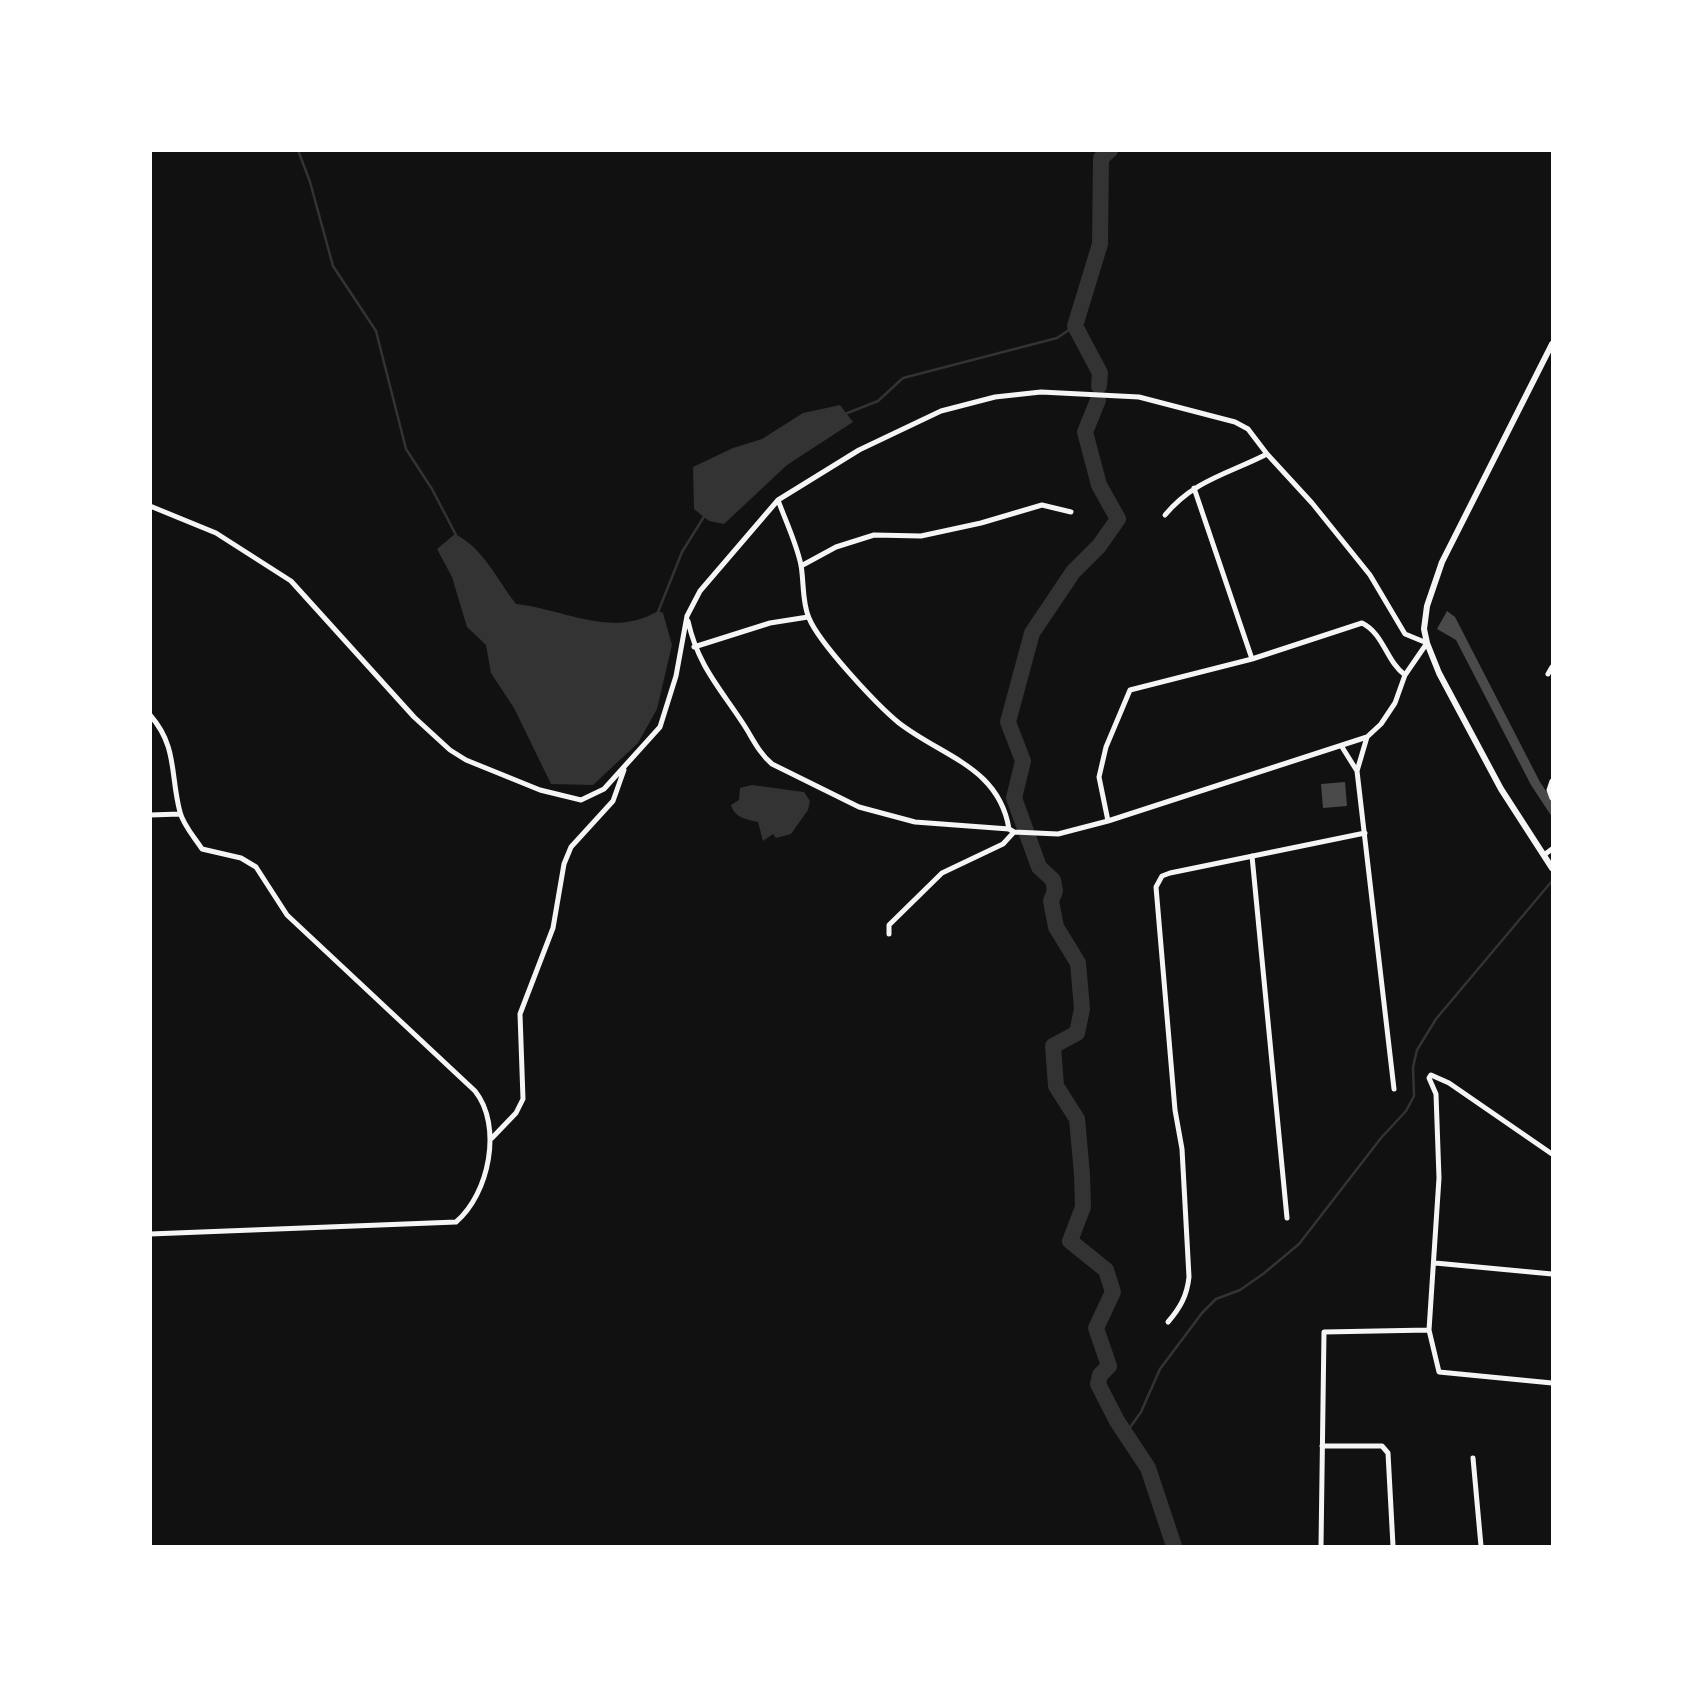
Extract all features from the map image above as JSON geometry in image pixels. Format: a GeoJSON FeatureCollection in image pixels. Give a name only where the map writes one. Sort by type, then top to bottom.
{"type":"FeatureCollection","features":[{"type":"Feature","properties":{"kind":"street"},"geometry":{"type":"LineString","coordinates":[[1552,344],[1442,562],[1425,620],[1427,643],[1438,673],[1501,789],[1552,868]]}},
{"type":"Feature","properties":{"kind":"street"},"geometry":{"type":"LineString","coordinates":[[150,506],[216,533],[291,581],[414,717],[450,750],[466,760],[549,793],[581,800],[604,789],[660,727],[669,706],[687,616],[700,591],[778,500],[859,450],[941,411],[995,397],[1041,392],[1139,397],[1223,419],[1248,429],[1370,575],[1405,634],[1427,643]]}},
{"type":"Feature","properties":{"kind":"street"},"geometry":{"type":"LineString","coordinates":[[1165,515],[1181,496],[1194,488],[1267,454]]}},
{"type":"Feature","properties":{"kind":"street"},"geometry":{"type":"LineString","coordinates":[[1194,488],[1252,659]]}},
{"type":"Feature","properties":{"kind":"street"},"geometry":{"type":"LineString","coordinates":[[778,500],[801,566],[808,617],[827,646],[896,720],[924,742],[989,781],[1014,831]]}},
{"type":"Feature","properties":{"kind":"street"},"geometry":{"type":"LineString","coordinates":[[801,566],[836,547],[874,535],[921,536],[981,523],[1042,505],[1071,512]]}},
{"type":"Feature","properties":{"kind":"street"},"geometry":{"type":"LineString","coordinates":[[687,616],[694,647],[709,678],[761,754],[772,764],[859,807],[904,819],[1041,835],[1108,821],[1227,780],[1342,747],[1367,737],[1381,724],[1395,703],[1405,675],[1427,643]]}},
{"type":"Feature","properties":{"kind":"street"},"geometry":{"type":"LineString","coordinates":[[694,647],[770,623],[808,617]]}},
{"type":"Feature","properties":{"kind":"street"},"geometry":{"type":"LineString","coordinates":[[1108,821],[1099,777],[1114,726],[1130,690],[1252,659],[1362,623],[1375,631],[1394,667],[1405,675]]}},
{"type":"Feature","properties":{"kind":"street"},"geometry":{"type":"LineString","coordinates":[[1548,674],[1552,667]]}},
{"type":"Feature","properties":{"kind":"street"},"geometry":{"type":"LineString","coordinates":[[150,715],[161,727],[173,755],[180,814],[202,849],[241,858],[256,867],[287,915],[475,1091],[484,1107],[492,1138],[491,1153],[481,1179],[463,1216],[456,1222],[150,1234]]}},
{"type":"Feature","properties":{"kind":"street"},"geometry":{"type":"LineString","coordinates":[[1367,737],[1357,771],[1394,1089]]}},
{"type":"Feature","properties":{"kind":"street"},"geometry":{"type":"LineString","coordinates":[[1342,747],[1357,771]]}},
{"type":"Feature","properties":{"kind":"street"},"geometry":{"type":"LineString","coordinates":[[492,1138],[516,1113],[523,1099],[520,1014],[552,928],[564,864],[571,847],[613,801],[624,768]]}},
{"type":"Feature","properties":{"kind":"street"},"geometry":{"type":"LineString","coordinates":[[1552,781],[1549,790],[1552,799]]}},
{"type":"Feature","properties":{"kind":"street"},"geometry":{"type":"LineString","coordinates":[[150,815],[180,814]]}},
{"type":"Feature","properties":{"kind":"street"},"geometry":{"type":"LineString","coordinates":[[889,934],[889,925],[942,873],[1003,844],[1014,831]]}},
{"type":"Feature","properties":{"kind":"street"},"geometry":{"type":"LineString","coordinates":[[1168,1322],[1188,1291],[1189,1277],[1182,1149],[1175,1110],[1156,887],[1162,876],[1365,833]]}},
{"type":"Feature","properties":{"kind":"street"},"geometry":{"type":"LineString","coordinates":[[1544,855],[1552,849]]}},
{"type":"Feature","properties":{"kind":"street"},"geometry":{"type":"LineString","coordinates":[[1252,856],[1287,1219]]}},
{"type":"Feature","properties":{"kind":"street"},"geometry":{"type":"LineString","coordinates":[[1552,1154],[1449,1083],[1431,1074],[1429,1078],[1436,1094],[1439,1178],[1429,1330],[1439,1372],[1552,1383]]}},
{"type":"Feature","properties":{"kind":"street"},"geometry":{"type":"LineString","coordinates":[[1436,1094],[1449,1083]]}},
{"type":"Feature","properties":{"kind":"street"},"geometry":{"type":"LineString","coordinates":[[1435,1263],[1552,1274]]}},
{"type":"Feature","properties":{"kind":"street"},"geometry":{"type":"LineString","coordinates":[[1321,1546],[1324,1332],[1429,1330]]}},
{"type":"Feature","properties":{"kind":"street"},"geometry":{"type":"LineString","coordinates":[[1322,1446],[1382,1446],[1388,1453],[1393,1546]]}},
{"type":"Feature","properties":{"kind":"street"},"geometry":{"type":"LineString","coordinates":[[1473,1458],[1481,1546]]}},
{"type":"Feature","properties":{"kind":"shaded area"},"geometry":{"type":"Polygon","coordinates":[[[840,405],[853,422],[787,465],[724,524],[709,521],[694,509],[693,467],[733,448],[762,439],[803,413],[840,405]]]}},
{"type":"Feature","properties":{"kind":"shaded area"},"geometry":{"type":"Polygon","coordinates":[[[455,534],[482,556],[516,604],[605,622],[623,622],[640,619],[658,611],[663,613],[672,645],[657,709],[638,743],[593,785],[551,784],[514,708],[491,673],[486,645],[467,627],[452,577],[437,549],[455,534]]]}},
{"type":"Feature","properties":{"kind":"shaded area"},"geometry":{"type":"Polygon","coordinates":[[[752,785],[804,792],[810,801],[808,810],[791,834],[776,838],[773,834],[763,841],[758,822],[735,813],[731,805],[739,800],[740,788],[752,785]]]}},
{"type":"Feature","properties":{"kind":"building"},"geometry":{"type":"Polygon","coordinates":[[[1447,611],[1455,617],[1540,782],[1552,800],[1552,817],[1531,785],[1456,640],[1437,629],[1447,611]]]}},
{"type":"Feature","properties":{"kind":"building"},"geometry":{"type":"Polygon","coordinates":[[[1345,782],[1347,806],[1323,808],[1321,784],[1345,782]]]}},
{"type":"Feature","properties":{"kind":"waterway"},"geometry":{"type":"LineString","coordinates":[[298,150],[310,182],[333,266],[376,331],[406,449],[432,489],[456,535]]}},
{"type":"Feature","properties":{"kind":"waterway"},"geometry":{"type":"LineString","coordinates":[[1099,386],[1100,373],[1075,326],[1100,244],[1101,158],[1110,150]]}},
{"type":"Feature","properties":{"kind":"waterway"},"geometry":{"type":"LineString","coordinates":[[845,414],[878,401],[903,378],[1057,338],[1075,326]]}},
{"type":"Feature","properties":{"kind":"waterway"},"geometry":{"type":"LineString","coordinates":[[1098,400],[1085,432],[1099,485],[1118,519],[1099,546],[1073,572],[1032,633],[1008,722],[1023,761],[1014,798],[1039,867],[1053,880],[1055,891],[1051,901],[1056,927],[1078,963],[1082,1009],[1077,1033],[1053,1046],[1056,1086],[1077,1119],[1082,1174],[1083,1207],[1070,1241],[1106,1270],[1113,1292],[1096,1328],[1109,1366],[1100,1375],[1098,1384],[1117,1421],[1148,1468],[1174,1546]]}},
{"type":"Feature","properties":{"kind":"waterway"},"geometry":{"type":"LineString","coordinates":[[658,612],[682,552],[705,515]]}},
{"type":"Feature","properties":{"kind":"waterway"},"geometry":{"type":"LineString","coordinates":[[1126,1433],[1141,1412],[1160,1369],[1202,1313],[1216,1299],[1240,1290],[1263,1274],[1299,1244],[1381,1138],[1406,1111],[1414,1096],[1413,1067],[1417,1050],[1436,1019],[1552,881]]}}]}
